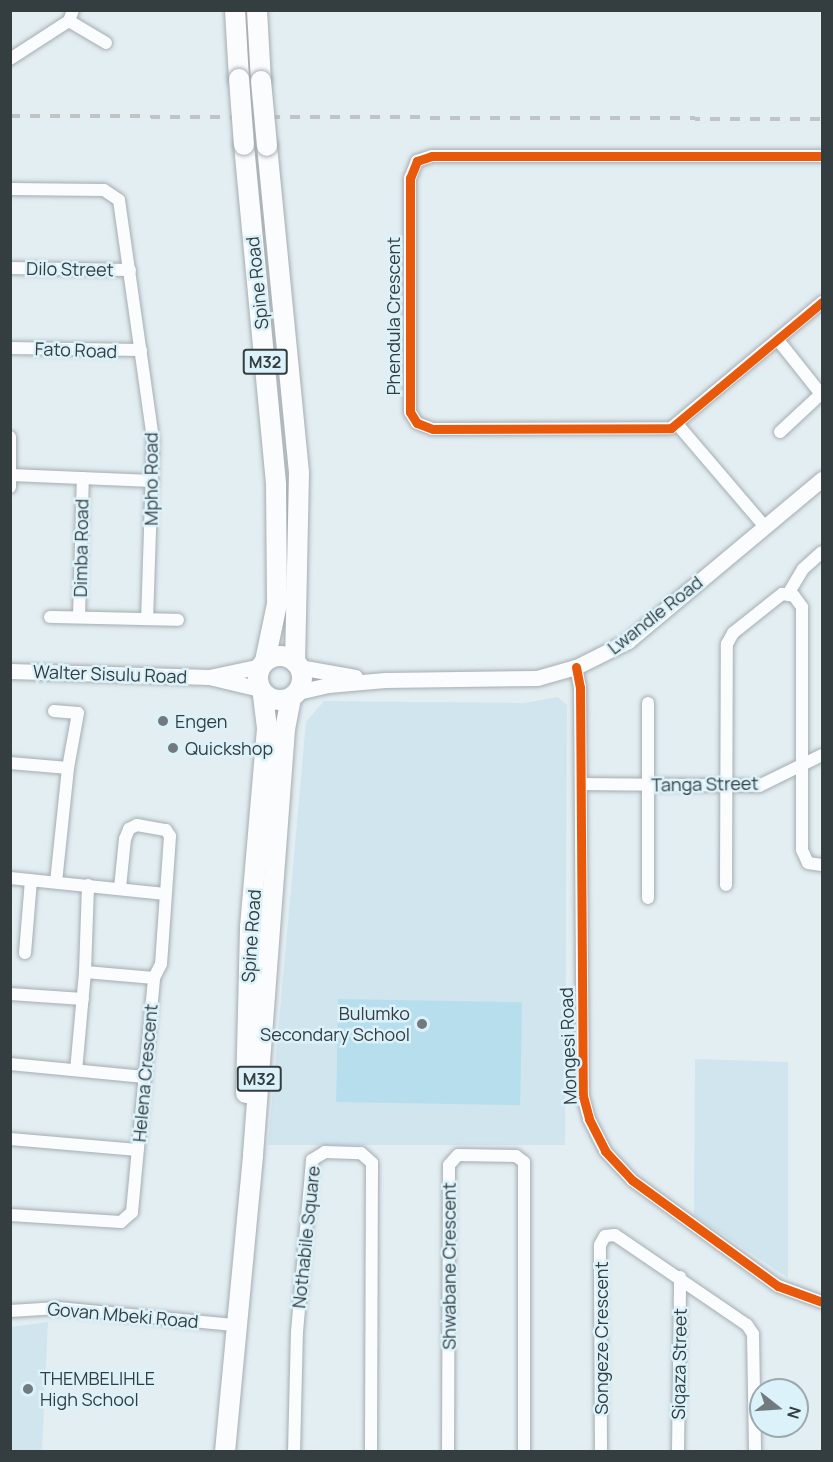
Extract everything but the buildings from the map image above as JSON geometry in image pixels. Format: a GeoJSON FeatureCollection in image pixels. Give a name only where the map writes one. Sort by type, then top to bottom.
{"type":"FeatureCollection","features":[{"type":"Feature","properties":{"kind":"main road","name":"Spine Road"},"geometry":{"type":"LineString","coordinates":[[235,10],[244,145],[276,485],[277,604],[263,664],[257,678],[262,692],[267,729],[247,1010],[246,1216]]}},
{"type":"Feature","properties":{"kind":"main road","name":"Spine Road"},"geometry":{"type":"LineString","coordinates":[[225,1452],[285,729],[294,695],[302,680],[297,664],[299,473],[261,81],[257,10]]}},
{"type":"Feature","properties":{"kind":"main road"},"geometry":{"type":"LineString","coordinates":[[263,664],[280,656],[297,664]]}},
{"type":"Feature","properties":{"kind":"main road"},"geometry":{"type":"LineString","coordinates":[[262,692],[277,701],[294,695]]}},
{"type":"Feature","properties":{"kind":"street"},"geometry":{"type":"LineString","coordinates":[[10,59],[71,16],[106,43]]}},
{"type":"Feature","properties":{"kind":"street","name":"Phendula Crescent"},"geometry":{"type":"LineString","coordinates":[[678,425],[637,430],[433,429],[417,423],[410,412],[409,372],[410,178],[417,161],[432,156],[822,156]]}},
{"type":"Feature","properties":{"kind":"street","name":"Mpho Road"},"geometry":{"type":"LineString","coordinates":[[10,189],[104,190],[114,194],[119,200],[153,440],[147,618]]}},
{"type":"Feature","properties":{"kind":"street","name":"Dilo Street"},"geometry":{"type":"LineString","coordinates":[[10,268],[130,270]]}},
{"type":"Feature","properties":{"kind":"street"},"geometry":{"type":"LineString","coordinates":[[765,527],[678,425],[822,302]]}},
{"type":"Feature","properties":{"kind":"street"},"geometry":{"type":"LineString","coordinates":[[778,340],[822,394],[780,432]]}},
{"type":"Feature","properties":{"kind":"street","name":"Fato Road"},"geometry":{"type":"LineString","coordinates":[[10,348],[141,350]]}},
{"type":"Feature","properties":{"kind":"street"},"geometry":{"type":"LineString","coordinates":[[10,438],[10,487]]}},
{"type":"Feature","properties":{"kind":"street"},"geometry":{"type":"LineString","coordinates":[[11,475],[152,481]]}},
{"type":"Feature","properties":{"kind":"street","name":"Dimba Road"},"geometry":{"type":"LineString","coordinates":[[80,617],[83,478]]}},
{"type":"Feature","properties":{"kind":"street","name":"Lwandle Road"},"geometry":{"type":"LineString","coordinates":[[294,695],[328,685],[385,681],[537,678],[576,668],[628,641],[822,479]]}},
{"type":"Feature","properties":{"kind":"street"},"geometry":{"type":"LineString","coordinates":[[788,594],[803,569],[822,552]]}},
{"type":"Feature","properties":{"kind":"street"},"geometry":{"type":"LineString","coordinates":[[726,885],[724,785],[727,644],[742,626],[778,596],[788,594],[797,598],[802,607],[803,855],[808,864],[822,865]]}},
{"type":"Feature","properties":{"kind":"street"},"geometry":{"type":"LineString","coordinates":[[50,617],[178,620]]}},
{"type":"Feature","properties":{"kind":"street","name":"Walter Sisulu Road"},"geometry":{"type":"LineString","coordinates":[[209,677],[263,664]]}},
{"type":"Feature","properties":{"kind":"street","name":"Lwandle Road"},"geometry":{"type":"LineString","coordinates":[[297,664],[385,681]]}},
{"type":"Feature","properties":{"kind":"street","name":"Mongesi Road"},"geometry":{"type":"LineString","coordinates":[[576,668],[580,687],[583,1096],[596,1136],[632,1180],[778,1286],[822,1302]]}},
{"type":"Feature","properties":{"kind":"street","name":"Walter Sisulu Road"},"geometry":{"type":"LineString","coordinates":[[10,671],[209,677],[262,692]]}},
{"type":"Feature","properties":{"kind":"street"},"geometry":{"type":"LineString","coordinates":[[648,703],[648,898]]}},
{"type":"Feature","properties":{"kind":"street"},"geometry":{"type":"LineString","coordinates":[[54,711],[78,713],[68,768],[56,882]]}},
{"type":"Feature","properties":{"kind":"street","name":"Tanga Street"},"geometry":{"type":"LineString","coordinates":[[581,784],[763,785],[822,755]]}},
{"type":"Feature","properties":{"kind":"street"},"geometry":{"type":"LineString","coordinates":[[10,763],[68,768]]}},
{"type":"Feature","properties":{"kind":"street"},"geometry":{"type":"LineString","coordinates":[[120,888],[125,838],[129,829],[137,825],[159,827],[170,836],[161,964],[154,978]]}},
{"type":"Feature","properties":{"kind":"street"},"geometry":{"type":"LineString","coordinates":[[10,878],[165,894]]}},
{"type":"Feature","properties":{"kind":"street"},"geometry":{"type":"LineString","coordinates":[[25,953],[31,880]]}},
{"type":"Feature","properties":{"kind":"street"},"geometry":{"type":"LineString","coordinates":[[76,1070],[85,972],[88,885]]}},
{"type":"Feature","properties":{"kind":"street","name":"Helena Crescent"},"geometry":{"type":"LineString","coordinates":[[10,1215],[126,1220],[132,1212],[154,978],[85,972]]}},
{"type":"Feature","properties":{"kind":"street"},"geometry":{"type":"LineString","coordinates":[[10,994],[82,999]]}},
{"type":"Feature","properties":{"kind":"street"},"geometry":{"type":"LineString","coordinates":[[10,1064],[144,1077]]}},
{"type":"Feature","properties":{"kind":"street"},"geometry":{"type":"LineString","coordinates":[[10,1139],[138,1150]]}},
{"type":"Feature","properties":{"kind":"street","name":"Nothabile Square"},"geometry":{"type":"LineString","coordinates":[[294,1452],[297,1332],[312,1160],[325,1152],[361,1153],[372,1163],[371,1452]]}},
{"type":"Feature","properties":{"kind":"street","name":"Shwabane Crescent"},"geometry":{"type":"LineString","coordinates":[[448,1452],[449,1165],[458,1155],[516,1156],[524,1162],[524,1452]]}},
{"type":"Feature","properties":{"kind":"street","name":"Songeze Crescent"},"geometry":{"type":"LineString","coordinates":[[601,1452],[600,1245],[605,1236],[621,1236],[747,1325],[753,1334],[755,1452]]}},
{"type":"Feature","properties":{"kind":"street","name":"Siqaza Street"},"geometry":{"type":"LineString","coordinates":[[678,1452],[680,1277]]}},
{"type":"Feature","properties":{"kind":"street","name":"Govan Mbeki Road"},"geometry":{"type":"LineString","coordinates":[[10,1311],[58,1308],[236,1325]]}},
{"type":"Feature","properties":{"kind":"shaded area","name":"Bulumko Secondary School"},"geometry":{"type":"Polygon","coordinates":[[[558,697],[567,705],[565,1145],[268,1145],[306,722],[324,701],[524,703],[558,697]]]}},
{"type":"Feature","properties":{"kind":"shaded area"},"geometry":{"type":"Polygon","coordinates":[[[338,999],[522,1002],[520,1105],[336,1102],[338,999]]]}},
{"type":"Feature","properties":{"kind":"shaded area"},"geometry":{"type":"Polygon","coordinates":[[[695,1059],[788,1062],[788,1278],[694,1215],[695,1059]]]}},
{"type":"Feature","properties":{"kind":"shaded area","name":"THEMBELIHLE High School"},"geometry":{"type":"Polygon","coordinates":[[[48,1322],[42,1451],[11,1451],[11,1327],[48,1322]]]}},
{"type":"Feature","properties":{"kind":"railway"},"geometry":{"type":"LineString","coordinates":[[10,116],[822,119]]}},
{"type":"Feature","properties":{"kind":"cycle path"},"geometry":{"type":"LineString","coordinates":[[822,156],[432,156],[417,161],[410,178],[410,412],[417,423],[433,429],[671,428],[822,302]]}},
{"type":"Feature","properties":{"kind":"cycle path"},"geometry":{"type":"LineString","coordinates":[[576,667],[580,687],[583,1096],[589,1119],[605,1151],[632,1180],[778,1286],[822,1302]]}},
{"type":"Feature","properties":{"kind":"place","name":"Engen"},"geometry":{"type":"Point","coordinates":[163,721]}},
{"type":"Feature","properties":{"kind":"place","name":"Quickshop"},"geometry":{"type":"Point","coordinates":[173,748]}},
{"type":"Feature","properties":{"kind":"place","name":"Bulumko Secondary School"},"geometry":{"type":"Point","coordinates":[422,1024]}},
{"type":"Feature","properties":{"kind":"place","name":"THEMBELIHLE High School"},"geometry":{"type":"Point","coordinates":[28,1389]}}]}
